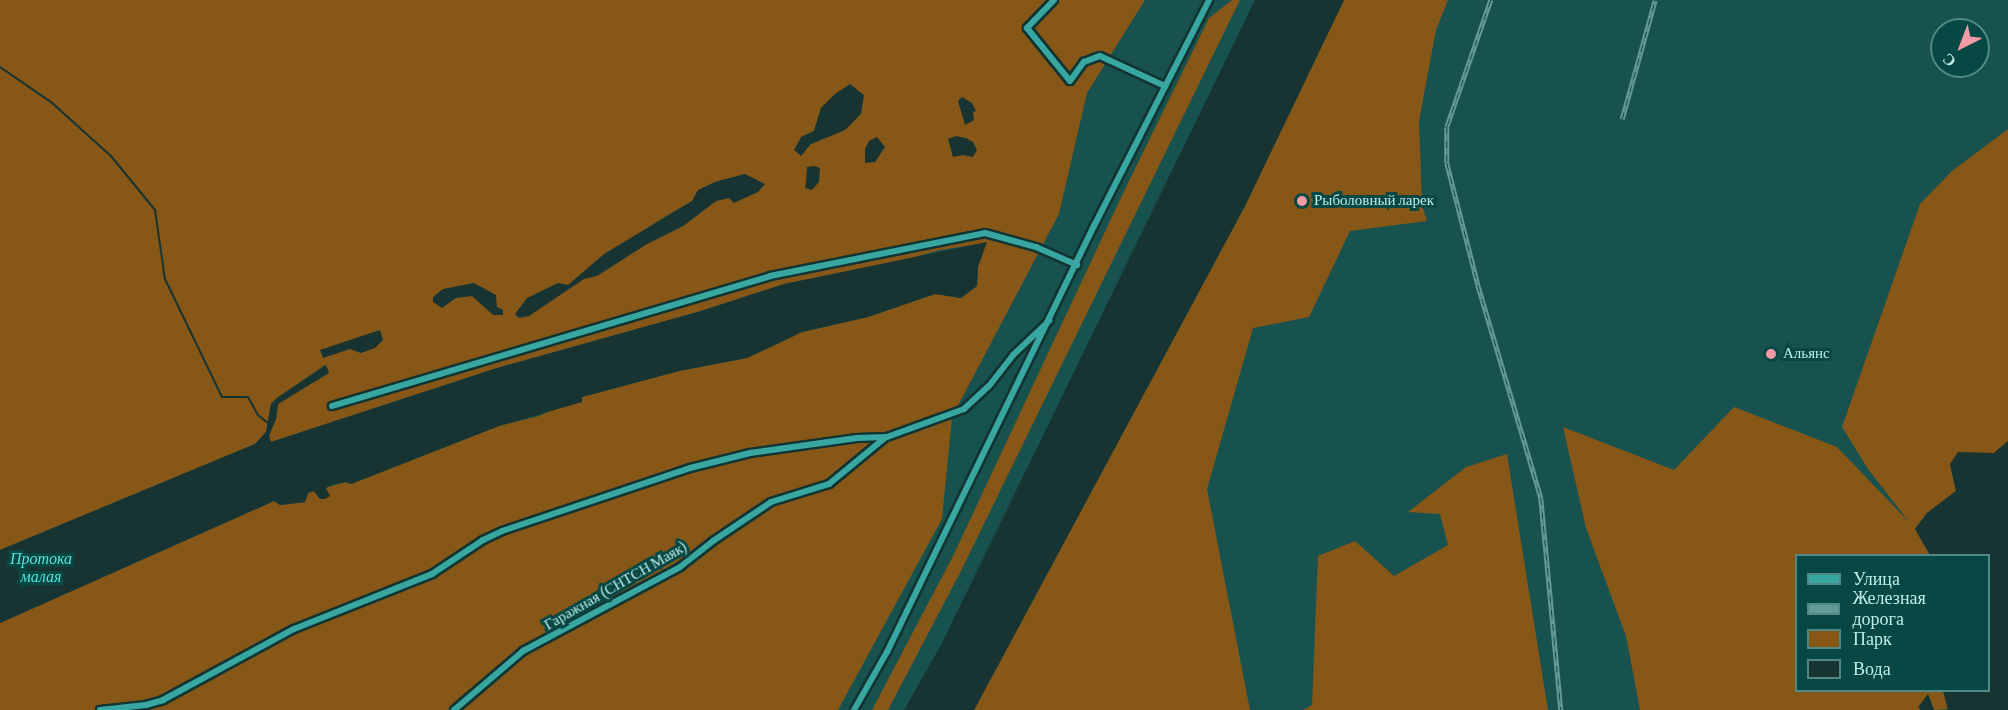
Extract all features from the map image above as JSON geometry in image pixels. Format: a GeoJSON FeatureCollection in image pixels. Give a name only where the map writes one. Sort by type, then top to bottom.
{"type":"FeatureCollection","features":[{"type":"Feature","properties":{"kind":"street"},"geometry":{"type":"LineString","coordinates":[[1054,0],[1027,28],[1070,81],[1084,62],[1100,56],[1116,61],[1134,73],[1165,86]]}},
{"type":"Feature","properties":{"kind":"street"},"geometry":{"type":"LineString","coordinates":[[854,710],[887,652],[1209,0]]}},
{"type":"Feature","properties":{"kind":"street"},"geometry":{"type":"LineString","coordinates":[[332,406],[770,276],[985,233],[1036,247],[1077,265]]}},
{"type":"Feature","properties":{"kind":"street"},"geometry":{"type":"LineString","coordinates":[[100,710],[146,705],[163,700],[294,629],[432,574],[483,540],[502,531],[690,468],[750,453],[857,438],[887,437],[964,409],[989,386],[1013,355],[1049,321]]}},
{"type":"Feature","properties":{"kind":"street","name":"Гаражная (СНТСН Маяк)"},"geometry":{"type":"LineString","coordinates":[[454,710],[523,651],[680,567],[712,541],[771,502],[829,484],[887,437]]}},
{"type":"Feature","properties":{"kind":"green space"},"geometry":{"type":"Polygon","coordinates":[[[0,0],[1145,0],[1087,93],[1059,214],[952,417],[942,519],[838,710],[0,710],[0,623],[274,501],[281,505],[305,502],[308,493],[346,482],[351,484],[499,426],[539,416],[582,397],[679,371],[747,358],[802,332],[868,317],[935,294],[961,298],[977,286],[978,267],[986,243],[940,250],[887,265],[784,284],[701,311],[497,368],[271,442],[269,436],[276,419],[278,404],[329,372],[325,365],[271,404],[266,432],[255,444],[0,550],[0,0]],[[821,108],[814,131],[801,137],[811,144],[845,130],[821,108]],[[745,174],[715,182],[699,190],[692,201],[653,224],[647,244],[683,226],[716,201],[764,184],[745,174]]]}},
{"type":"Feature","properties":{"kind":"green space"},"geometry":{"type":"Polygon","coordinates":[[[1232,0],[1240,0],[961,571],[888,710],[872,710],[953,556],[1126,187],[1209,18],[1232,0]]]}},
{"type":"Feature","properties":{"kind":"green space"},"geometry":{"type":"Polygon","coordinates":[[[1344,0],[1448,0],[1436,30],[1419,121],[1422,205],[1427,221],[1350,231],[1309,317],[1253,328],[1207,489],[1250,710],[974,710],[1245,206],[1344,0]]]}},
{"type":"Feature","properties":{"kind":"green space"},"geometry":{"type":"Polygon","coordinates":[[[2008,129],[2008,441],[1994,453],[1950,464],[1956,491],[1927,513],[1915,529],[1929,554],[1795,554],[1795,692],[1943,692],[1949,709],[1934,710],[1928,694],[1919,706],[1920,710],[1640,710],[1626,636],[1586,528],[1563,427],[1674,470],[1734,407],[1837,447],[1909,522],[1868,469],[1842,427],[1920,204],[1952,171],[2008,129]]]}},
{"type":"Feature","properties":{"kind":"green space"},"geometry":{"type":"Polygon","coordinates":[[[1507,454],[1548,710],[1303,710],[1312,705],[1318,556],[1355,541],[1394,576],[1448,545],[1440,514],[1408,512],[1466,467],[1507,454]]]}},
{"type":"Feature","properties":{"kind":"water"},"geometry":{"type":"Polygon","coordinates":[[[1255,0],[1344,0],[1245,206],[974,710],[904,710],[941,645],[1255,0]]]}},
{"type":"Feature","properties":{"kind":"water"},"geometry":{"type":"Polygon","coordinates":[[[850,84],[864,95],[861,114],[845,130],[811,144],[801,156],[794,150],[801,137],[814,131],[821,108],[835,94],[850,84]]]}},
{"type":"Feature","properties":{"kind":"water"},"geometry":{"type":"Polygon","coordinates":[[[962,97],[972,103],[976,111],[973,112],[974,120],[965,125],[958,101],[962,97]]]}},
{"type":"Feature","properties":{"kind":"water"},"geometry":{"type":"Polygon","coordinates":[[[956,136],[973,142],[977,150],[973,157],[963,155],[953,157],[948,139],[956,136]]]}},
{"type":"Feature","properties":{"kind":"water"},"geometry":{"type":"Polygon","coordinates":[[[877,137],[885,147],[875,162],[865,163],[865,149],[869,141],[877,137]]]}},
{"type":"Feature","properties":{"kind":"water"},"geometry":{"type":"Polygon","coordinates":[[[807,167],[820,168],[819,182],[812,190],[805,188],[807,167]]]}},
{"type":"Feature","properties":{"kind":"water"},"geometry":{"type":"Polygon","coordinates":[[[745,174],[765,184],[758,192],[734,203],[729,198],[716,201],[683,226],[647,244],[597,276],[584,279],[529,316],[519,318],[515,314],[527,298],[558,283],[568,285],[604,254],[692,201],[698,190],[715,182],[745,174]]]}},
{"type":"Feature","properties":{"kind":"water","name":"Протока малая"},"geometry":{"type":"Polygon","coordinates":[[[987,242],[978,267],[977,286],[961,298],[935,294],[868,317],[802,332],[747,358],[679,371],[582,397],[582,402],[499,426],[351,484],[346,482],[331,485],[326,488],[330,496],[325,499],[320,499],[314,491],[308,493],[305,502],[280,505],[274,501],[0,623],[0,550],[255,444],[266,432],[271,404],[326,365],[329,373],[278,404],[276,419],[269,436],[271,442],[497,368],[701,311],[784,284],[987,242]]]}},
{"type":"Feature","properties":{"kind":"water"},"geometry":{"type":"Polygon","coordinates":[[[474,283],[496,295],[497,307],[503,310],[503,315],[493,315],[472,296],[456,298],[442,308],[433,302],[433,297],[443,289],[474,283]]]}},
{"type":"Feature","properties":{"kind":"water"},"geometry":{"type":"Polygon","coordinates":[[[380,330],[383,340],[375,348],[361,353],[350,349],[323,358],[320,350],[380,330]]]}},
{"type":"Feature","properties":{"kind":"water"},"geometry":{"type":"Polygon","coordinates":[[[2008,441],[2008,710],[1948,710],[1943,692],[1990,692],[1990,554],[1929,554],[1915,529],[1927,513],[1956,491],[1950,464],[1958,452],[1994,453],[2008,441]]]}},
{"type":"Feature","properties":{"kind":"water"},"geometry":{"type":"Polygon","coordinates":[[[1928,694],[1934,710],[1920,710],[1919,706],[1928,694]]]}},
{"type":"Feature","properties":{"kind":"waterway"},"geometry":{"type":"LineString","coordinates":[[0,67],[51,102],[111,156],[155,210],[165,279],[222,397],[248,397],[258,415],[269,424]]}},
{"type":"Feature","properties":{"kind":"railway"},"geometry":{"type":"LineString","coordinates":[[1491,0],[1447,127],[1447,163],[1478,285],[1541,498],[1561,710]]}},
{"type":"Feature","properties":{"kind":"railway"},"geometry":{"type":"LineString","coordinates":[[1622,119],[1655,0]]}},
{"type":"Feature","properties":{"kind":"place","name":"Рыболовный ларек"},"geometry":{"type":"Point","coordinates":[1302,201]}},
{"type":"Feature","properties":{"kind":"place","name":"Альянс"},"geometry":{"type":"Point","coordinates":[1771,354]}}]}
